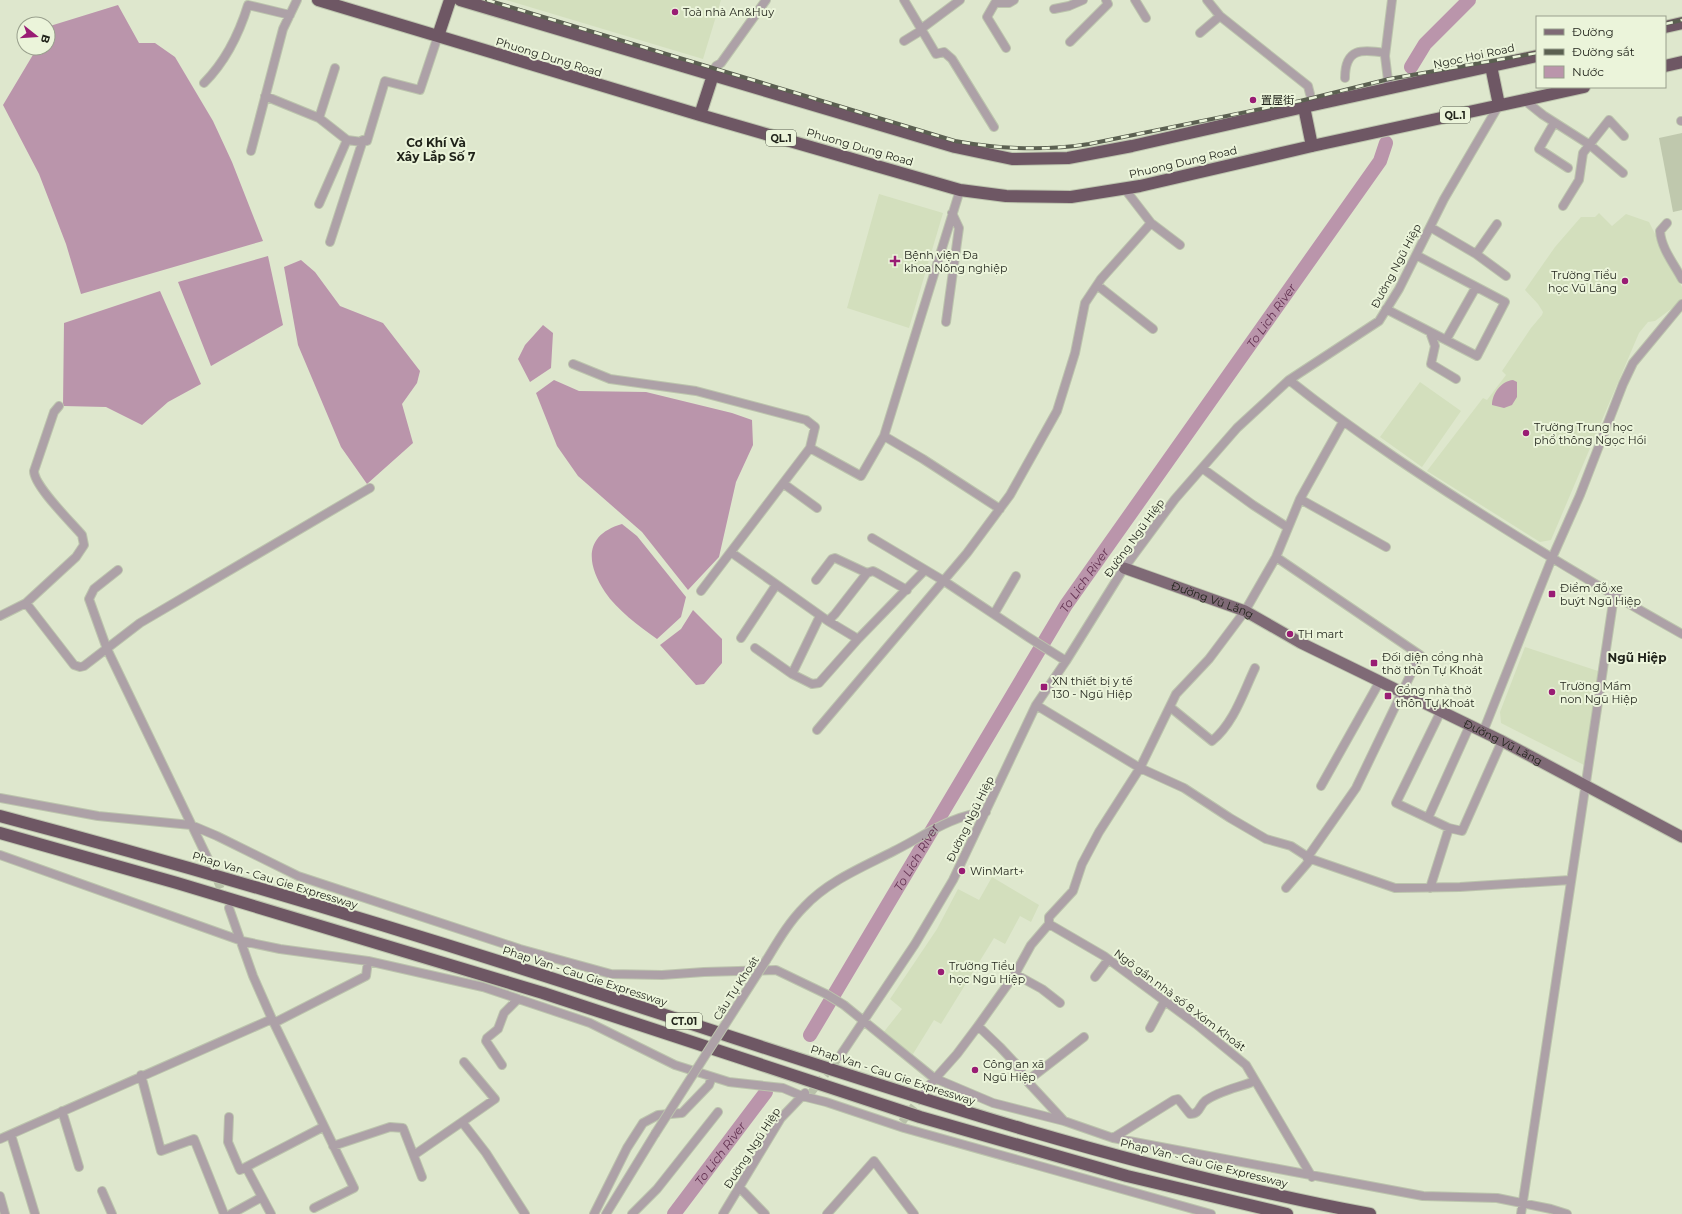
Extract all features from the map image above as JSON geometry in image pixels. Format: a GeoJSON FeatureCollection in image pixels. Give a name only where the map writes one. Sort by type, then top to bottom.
{"type":"FeatureCollection","features":[{"type":"Feature","properties":{"kind":"highway","name":"Phuong Dung Road"},"geometry":{"type":"LineString","coordinates":[[318,0],[700,115],[960,190],[1006,196],[1070,197],[1124,188],[1499,105]]}},
{"type":"Feature","properties":{"kind":"highway"},"geometry":{"type":"LineString","coordinates":[[438,36],[450,0]]}},
{"type":"Feature","properties":{"kind":"highway"},"geometry":{"type":"LineString","coordinates":[[460,0],[955,147],[1012,159],[1068,158],[1132,146],[1389,88]]}},
{"type":"Feature","properties":{"kind":"highway"},"geometry":{"type":"LineString","coordinates":[[1666,27],[1682,23]]}},
{"type":"Feature","properties":{"kind":"highway","name":"Ngoc Hoi Road"},"geometry":{"type":"LineString","coordinates":[[1389,88],[1536,56]]}},
{"type":"Feature","properties":{"kind":"highway"},"geometry":{"type":"LineString","coordinates":[[1666,66],[1682,62]]}},
{"type":"Feature","properties":{"kind":"highway"},"geometry":{"type":"LineString","coordinates":[[1490,66],[1499,105]]}},
{"type":"Feature","properties":{"kind":"highway"},"geometry":{"type":"LineString","coordinates":[[700,115],[713,75]]}},
{"type":"Feature","properties":{"kind":"highway","name":"QL.1"},"geometry":{"type":"LineString","coordinates":[[1499,105],[1579,88]]}},
{"type":"Feature","properties":{"kind":"highway"},"geometry":{"type":"LineString","coordinates":[[1304,107],[1312,146]]}},
{"type":"Feature","properties":{"kind":"highway","name":"Phap Van - Cau Gie Expressway"},"geometry":{"type":"LineString","coordinates":[[0,816],[183,866],[519,968],[927,1101],[1046,1136],[1213,1180],[1370,1214]]}},
{"type":"Feature","properties":{"kind":"highway","name":"CT.01"},"geometry":{"type":"LineString","coordinates":[[0,833],[184,885],[535,990],[920,1117],[1127,1176],[1287,1214]]}},
{"type":"Feature","properties":{"kind":"main road","name":"Đường Vũ Lăng"},"geometry":{"type":"LineString","coordinates":[[1124,568],[1244,611],[1301,643],[1502,741],[1682,837]]}},
{"type":"Feature","properties":{"kind":"street"},"geometry":{"type":"LineString","coordinates":[[251,151],[283,29],[297,0]]}},
{"type":"Feature","properties":{"kind":"street"},"geometry":{"type":"LineString","coordinates":[[713,75],[716,66],[721,63],[766,0]]}},
{"type":"Feature","properties":{"kind":"street"},"geometry":{"type":"LineString","coordinates":[[904,0],[936,54],[944,52],[952,59],[994,127]]}},
{"type":"Feature","properties":{"kind":"street"},"geometry":{"type":"LineString","coordinates":[[904,41],[960,0]]}},
{"type":"Feature","properties":{"kind":"street"},"geometry":{"type":"LineString","coordinates":[[1006,48],[987,17],[993,2],[1010,3],[1014,0]]}},
{"type":"Feature","properties":{"kind":"street"},"geometry":{"type":"LineString","coordinates":[[1054,8],[1069,6],[1083,0]]}},
{"type":"Feature","properties":{"kind":"street"},"geometry":{"type":"LineString","coordinates":[[1070,42],[1108,4],[1106,0]]}},
{"type":"Feature","properties":{"kind":"street"},"geometry":{"type":"LineString","coordinates":[[1135,0],[1146,18]]}},
{"type":"Feature","properties":{"kind":"street"},"geometry":{"type":"LineString","coordinates":[[1207,0],[1220,16],[1308,86],[1310,94]]}},
{"type":"Feature","properties":{"kind":"street"},"geometry":{"type":"LineString","coordinates":[[1389,88],[1385,53],[1392,0]]}},
{"type":"Feature","properties":{"kind":"street"},"geometry":{"type":"LineString","coordinates":[[204,83],[215,72],[232,46],[248,5],[290,15]]}},
{"type":"Feature","properties":{"kind":"street"},"geometry":{"type":"LineString","coordinates":[[1200,33],[1220,16]]}},
{"type":"Feature","properties":{"kind":"street"},"geometry":{"type":"LineString","coordinates":[[265,96],[319,118],[347,140],[362,142],[363,140],[367,140],[385,81],[420,90],[438,36]]}},
{"type":"Feature","properties":{"kind":"street"},"geometry":{"type":"LineString","coordinates":[[1345,78],[1345,67],[1354,54],[1365,50],[1385,53]]}},
{"type":"Feature","properties":{"kind":"street"},"geometry":{"type":"LineString","coordinates":[[319,118],[335,68]]}},
{"type":"Feature","properties":{"kind":"street"},"geometry":{"type":"LineString","coordinates":[[1524,100],[1554,123],[1589,144],[1623,173]]}},
{"type":"Feature","properties":{"kind":"street","name":"Đường Ngũ Hiệp"},"geometry":{"type":"LineString","coordinates":[[837,1055],[876,1004],[919,938],[952,880],[986,812],[1036,705],[1066,661],[1124,568],[1175,499],[1237,428],[1289,380],[1379,321],[1472,149],[1499,105]]}},
{"type":"Feature","properties":{"kind":"street"},"geometry":{"type":"LineString","coordinates":[[1563,206],[1579,180],[1583,154],[1589,144],[1609,120],[1624,136]]}},
{"type":"Feature","properties":{"kind":"street"},"geometry":{"type":"LineString","coordinates":[[1554,123],[1539,149],[1568,168]]}},
{"type":"Feature","properties":{"kind":"street"},"geometry":{"type":"LineString","coordinates":[[320,204],[347,140]]}},
{"type":"Feature","properties":{"kind":"street"},"geometry":{"type":"LineString","coordinates":[[330,242],[362,142]]}},
{"type":"Feature","properties":{"kind":"street"},"geometry":{"type":"LineString","coordinates":[[1124,188],[1151,223],[1180,246]]}},
{"type":"Feature","properties":{"kind":"street"},"geometry":{"type":"LineString","coordinates":[[810,448],[861,476],[884,436],[960,190]]}},
{"type":"Feature","properties":{"kind":"street"},"geometry":{"type":"LineString","coordinates":[[946,322],[959,228],[952,213]]}},
{"type":"Feature","properties":{"kind":"street"},"geometry":{"type":"LineString","coordinates":[[817,730],[967,553],[1010,495],[1057,410],[1074,353],[1084,304],[1097,285],[1151,223]]}},
{"type":"Feature","properties":{"kind":"street"},"geometry":{"type":"LineString","coordinates":[[1667,223],[1660,231],[1660,236],[1682,279]]}},
{"type":"Feature","properties":{"kind":"street"},"geometry":{"type":"LineString","coordinates":[[1476,254],[1497,224]]}},
{"type":"Feature","properties":{"kind":"street"},"geometry":{"type":"LineString","coordinates":[[1430,227],[1476,254],[1506,276]]}},
{"type":"Feature","properties":{"kind":"street"},"geometry":{"type":"LineString","coordinates":[[1386,309],[1476,356],[1505,302],[1416,255]]}},
{"type":"Feature","properties":{"kind":"street"},"geometry":{"type":"LineString","coordinates":[[1097,285],[1153,329]]}},
{"type":"Feature","properties":{"kind":"street"},"geometry":{"type":"LineString","coordinates":[[1446,340],[1476,287]]}},
{"type":"Feature","properties":{"kind":"street"},"geometry":{"type":"LineString","coordinates":[[1483,732],[1552,558],[1580,495],[1623,384],[1633,363],[1682,304]]}},
{"type":"Feature","properties":{"kind":"street"},"geometry":{"type":"LineString","coordinates":[[1430,332],[1435,346],[1431,364],[1456,380]]}},
{"type":"Feature","properties":{"kind":"street"},"geometry":{"type":"LineString","coordinates":[[574,364],[610,379],[696,391],[806,420],[815,427],[810,448],[732,553],[701,591]]}},
{"type":"Feature","properties":{"kind":"street"},"geometry":{"type":"LineString","coordinates":[[1289,380],[1343,422],[1425,479],[1614,596],[1682,634]]}},
{"type":"Feature","properties":{"kind":"street"},"geometry":{"type":"LineString","coordinates":[[0,616],[26,603],[76,557],[84,545],[82,535],[40,486],[34,476],[34,471],[54,412],[59,406]]}},
{"type":"Feature","properties":{"kind":"street"},"geometry":{"type":"LineString","coordinates":[[925,1090],[934,1078],[957,1054],[978,1026],[1015,974],[1030,945],[1049,924],[1050,917],[1073,890],[1082,864],[1099,832],[1140,768],[1176,694],[1209,659],[1244,611],[1276,557],[1287,527],[1300,499],[1343,422]]}},
{"type":"Feature","properties":{"kind":"street"},"geometry":{"type":"LineString","coordinates":[[884,436],[923,459],[1000,509]]}},
{"type":"Feature","properties":{"kind":"street"},"geometry":{"type":"LineString","coordinates":[[1202,468],[1253,505],[1287,527]]}},
{"type":"Feature","properties":{"kind":"street"},"geometry":{"type":"LineString","coordinates":[[784,484],[817,508]]}},
{"type":"Feature","properties":{"kind":"street"},"geometry":{"type":"LineString","coordinates":[[26,603],[77,667],[84,666],[140,623],[370,488]]}},
{"type":"Feature","properties":{"kind":"street"},"geometry":{"type":"LineString","coordinates":[[1300,499],[1386,547]]}},
{"type":"Feature","properties":{"kind":"street"},"geometry":{"type":"LineString","coordinates":[[872,538],[944,581],[1028,638],[1066,661]]}},
{"type":"Feature","properties":{"kind":"street"},"geometry":{"type":"LineString","coordinates":[[732,553],[824,619],[858,639]]}},
{"type":"Feature","properties":{"kind":"street"},"geometry":{"type":"LineString","coordinates":[[1276,557],[1420,655],[1356,788],[1309,858],[1286,888]]}},
{"type":"Feature","properties":{"kind":"street"},"geometry":{"type":"LineString","coordinates":[[816,580],[832,559],[835,558],[867,572],[872,571],[877,573],[908,590]]}},
{"type":"Feature","properties":{"kind":"street"},"geometry":{"type":"LineString","coordinates":[[118,570],[94,589],[89,599],[107,649],[208,859]]}},
{"type":"Feature","properties":{"kind":"street"},"geometry":{"type":"LineString","coordinates":[[756,648],[792,674],[812,684],[819,683],[858,639],[908,590],[926,570]]}},
{"type":"Feature","properties":{"kind":"street"},"geometry":{"type":"LineString","coordinates":[[792,674],[824,619],[835,614],[867,572]]}},
{"type":"Feature","properties":{"kind":"street"},"geometry":{"type":"LineString","coordinates":[[994,614],[1016,576]]}},
{"type":"Feature","properties":{"kind":"street"},"geometry":{"type":"LineString","coordinates":[[741,638],[776,585]]}},
{"type":"Feature","properties":{"kind":"street"},"geometry":{"type":"LineString","coordinates":[[1521,1214],[1570,880],[1586,787],[1614,596]]}},
{"type":"Feature","properties":{"kind":"street"},"geometry":{"type":"LineString","coordinates":[[1170,707],[1212,741],[1218,736],[1235,713],[1255,668]]}},
{"type":"Feature","properties":{"kind":"street"},"geometry":{"type":"LineString","coordinates":[[1321,786],[1380,681]]}},
{"type":"Feature","properties":{"kind":"street"},"geometry":{"type":"LineString","coordinates":[[1036,705],[1140,768],[1184,788],[1260,835],[1291,846],[1309,858],[1395,888],[1430,888],[1570,880]]}},
{"type":"Feature","properties":{"kind":"street"},"geometry":{"type":"LineString","coordinates":[[1441,711],[1396,803],[1449,828],[1462,831],[1502,741]]}},
{"type":"Feature","properties":{"kind":"street"},"geometry":{"type":"LineString","coordinates":[[1428,818],[1470,725]]}},
{"type":"Feature","properties":{"kind":"street"},"geometry":{"type":"LineString","coordinates":[[0,798],[98,816],[191,825],[217,836],[298,876],[520,949],[611,974],[662,975],[719,971],[776,970],[826,994],[844,1005],[934,1078],[993,1103],[1064,1121],[1113,1138],[1312,1177],[1423,1196],[1447,1198],[1477,1196],[1522,1202],[1567,1214]]}},
{"type":"Feature","properties":{"kind":"street","name":"Cầu Tự Khoát"},"geometry":{"type":"LineString","coordinates":[[606,1214],[786,928],[804,906],[823,889],[936,828],[968,814],[986,812]]}},
{"type":"Feature","properties":{"kind":"street"},"geometry":{"type":"LineString","coordinates":[[1430,888],[1449,828]]}},
{"type":"Feature","properties":{"kind":"street"},"geometry":{"type":"LineString","coordinates":[[0,855],[242,941],[280,949],[368,961],[483,987],[590,1023],[675,1064],[712,1077],[729,1082],[783,1088],[806,1094],[826,1102],[1211,1214]]}},
{"type":"Feature","properties":{"kind":"street"},"geometry":{"type":"LineString","coordinates":[[229,908],[273,1021],[354,1188],[314,1208]]}},
{"type":"Feature","properties":{"kind":"street","name":"Ngõ gần nhà số 8 Xóm Khoát"},"geometry":{"type":"LineString","coordinates":[[1049,924],[1108,960],[1165,1000],[1246,1065],[1312,1177]]}},
{"type":"Feature","properties":{"kind":"street"},"geometry":{"type":"LineString","coordinates":[[1095,977],[1108,960]]}},
{"type":"Feature","properties":{"kind":"street"},"geometry":{"type":"LineString","coordinates":[[0,1139],[141,1075],[273,1021],[366,976],[368,961]]}},
{"type":"Feature","properties":{"kind":"street"},"geometry":{"type":"LineString","coordinates":[[1015,974],[1042,989],[1060,1003]]}},
{"type":"Feature","properties":{"kind":"street"},"geometry":{"type":"LineString","coordinates":[[502,1065],[486,1041],[487,1038],[498,1029],[498,1024],[504,1013],[518,999]]}},
{"type":"Feature","properties":{"kind":"street"},"geometry":{"type":"LineString","coordinates":[[1150,1028],[1165,1000]]}},
{"type":"Feature","properties":{"kind":"street"},"geometry":{"type":"LineString","coordinates":[[978,1026],[1000,1046],[1015,1063],[1027,1081],[1064,1121]]}},
{"type":"Feature","properties":{"kind":"street"},"geometry":{"type":"LineString","coordinates":[[1027,1081],[1084,1037]]}},
{"type":"Feature","properties":{"kind":"street"},"geometry":{"type":"LineString","coordinates":[[414,1155],[495,1099],[464,1062]]}},
{"type":"Feature","properties":{"kind":"street"},"geometry":{"type":"LineString","coordinates":[[141,1075],[161,1151],[194,1139],[224,1214]]}},
{"type":"Feature","properties":{"kind":"street"},"geometry":{"type":"LineString","coordinates":[[594,1214],[627,1148],[643,1123],[658,1115],[682,1113],[709,1084],[712,1077]]}},
{"type":"Feature","properties":{"kind":"street"},"geometry":{"type":"LineString","coordinates":[[1113,1138],[1174,1100],[1178,1100],[1190,1114],[1194,1114],[1198,1112],[1204,1101],[1255,1081]]}},
{"type":"Feature","properties":{"kind":"street","name":"Đường Ngũ Hiệp"},"geometry":{"type":"LineString","coordinates":[[723,1214],[781,1118],[806,1094]]}},
{"type":"Feature","properties":{"kind":"street"},"geometry":{"type":"LineString","coordinates":[[62,1111],[79,1167]]}},
{"type":"Feature","properties":{"kind":"street"},"geometry":{"type":"LineString","coordinates":[[632,1214],[657,1189],[718,1112]]}},
{"type":"Feature","properties":{"kind":"street"},"geometry":{"type":"LineString","coordinates":[[229,1117],[228,1142],[240,1170],[323,1126]]}},
{"type":"Feature","properties":{"kind":"street"},"geometry":{"type":"LineString","coordinates":[[462,1122],[486,1153],[525,1214]]}},
{"type":"Feature","properties":{"kind":"street"},"geometry":{"type":"LineString","coordinates":[[333,1146],[390,1127],[403,1128],[422,1177]]}},
{"type":"Feature","properties":{"kind":"street"},"geometry":{"type":"LineString","coordinates":[[11,1135],[35,1214]]}},
{"type":"Feature","properties":{"kind":"street"},"geometry":{"type":"LineString","coordinates":[[827,1214],[874,1161],[914,1214]]}},
{"type":"Feature","properties":{"kind":"street"},"geometry":{"type":"LineString","coordinates":[[246,1167],[271,1214]]}},
{"type":"Feature","properties":{"kind":"street"},"geometry":{"type":"LineString","coordinates":[[740,1187],[765,1214]]}},
{"type":"Feature","properties":{"kind":"street"},"geometry":{"type":"LineString","coordinates":[[102,1191],[112,1214]]}},
{"type":"Feature","properties":{"kind":"street"},"geometry":{"type":"LineString","coordinates":[[0,1196],[5,1214]]}},
{"type":"Feature","properties":{"kind":"street"},"geometry":{"type":"LineString","coordinates":[[231,1214],[262,1197]]}},
{"type":"Feature","properties":{"kind":"shaded area"},"geometry":{"type":"Polygon","coordinates":[[[506,0],[721,0],[703,59],[506,0]]]}},
{"type":"Feature","properties":{"kind":"shaded area"},"geometry":{"type":"Polygon","coordinates":[[[1682,133],[1682,210],[1673,212],[1659,138],[1682,133]]]}},
{"type":"Feature","properties":{"kind":"shaded area","name":"Bệnh viện Đa khoa Nông nghiệp"},"geometry":{"type":"Polygon","coordinates":[[[879,194],[943,213],[909,328],[847,308],[879,194]]]}},
{"type":"Feature","properties":{"kind":"shaded area","name":"Trường Trung học phổ thông Ngọc Hồi"},"geometry":{"type":"Polygon","coordinates":[[[1599,213],[1612,226],[1626,214],[1649,222],[1682,287],[1682,301],[1655,321],[1648,322],[1639,333],[1551,540],[1540,542],[1427,471],[1483,398],[1487,400],[1506,375],[1502,371],[1531,328],[1542,315],[1543,312],[1538,304],[1525,290],[1555,247],[1581,217],[1595,217],[1599,213]]]}},
{"type":"Feature","properties":{"kind":"shaded area"},"geometry":{"type":"Polygon","coordinates":[[[1420,382],[1461,411],[1422,467],[1380,437],[1420,382]]]}},
{"type":"Feature","properties":{"kind":"shaded area","name":"Trường Mầm non Ngũ Hiệp"},"geometry":{"type":"Polygon","coordinates":[[[1525,647],[1598,671],[1586,766],[1501,723],[1500,712],[1525,647]]]}},
{"type":"Feature","properties":{"kind":"shaded area","name":"Trường Tiểu học Ngũ Hiệp"},"geometry":{"type":"Polygon","coordinates":[[[992,877],[1039,905],[1031,922],[1020,916],[1005,944],[994,938],[941,1024],[934,1020],[913,1054],[883,1033],[902,1009],[890,999],[937,929],[958,889],[979,900],[992,877]]]}},
{"type":"Feature","properties":{"kind":"water"},"geometry":{"type":"Polygon","coordinates":[[[118,5],[139,43],[155,43],[175,57],[213,121],[232,162],[263,241],[81,294],[66,244],[39,174],[3,105],[32,56],[56,56],[56,24],[118,5]]]}},
{"type":"Feature","properties":{"kind":"water"},"geometry":{"type":"Polygon","coordinates":[[[268,256],[283,325],[211,366],[178,282],[268,256]]]}},
{"type":"Feature","properties":{"kind":"water"},"geometry":{"type":"Polygon","coordinates":[[[301,260],[315,272],[340,306],[383,323],[420,371],[417,383],[402,404],[413,443],[367,484],[341,447],[298,345],[284,267],[301,260]]]}},
{"type":"Feature","properties":{"kind":"water"},"geometry":{"type":"Polygon","coordinates":[[[160,291],[201,384],[168,402],[142,425],[106,407],[63,406],[64,323],[160,291]]]}},
{"type":"Feature","properties":{"kind":"water"},"geometry":{"type":"Polygon","coordinates":[[[543,325],[553,333],[551,368],[530,382],[518,359],[525,345],[543,325]]]}},
{"type":"Feature","properties":{"kind":"water"},"geometry":{"type":"Polygon","coordinates":[[[554,380],[579,391],[646,392],[732,413],[752,420],[753,445],[736,482],[719,557],[688,590],[642,532],[578,476],[557,446],[536,393],[554,380]]]}},
{"type":"Feature","properties":{"kind":"water"},"geometry":{"type":"Polygon","coordinates":[[[1513,380],[1517,382],[1517,397],[1512,405],[1504,408],[1492,405],[1495,393],[1501,385],[1513,380]]]}},
{"type":"Feature","properties":{"kind":"water"},"geometry":{"type":"Polygon","coordinates":[[[622,524],[637,536],[686,597],[681,617],[657,639],[636,623],[610,599],[594,571],[592,551],[595,543],[601,535],[622,524]]]}},
{"type":"Feature","properties":{"kind":"water"},"geometry":{"type":"Polygon","coordinates":[[[693,610],[722,639],[722,663],[704,684],[696,685],[660,645],[681,629],[693,610]]]}},
{"type":"Feature","properties":{"kind":"waterway","name":"To Lich River"},"geometry":{"type":"LineString","coordinates":[[1411,67],[1425,44],[1469,0]]}},
{"type":"Feature","properties":{"kind":"waterway","name":"To Lich River"},"geometry":{"type":"LineString","coordinates":[[810,1035],[1066,605],[1380,161],[1386,143]]}},
{"type":"Feature","properties":{"kind":"waterway","name":"To Lich River"},"geometry":{"type":"LineString","coordinates":[[674,1214],[766,1092]]}},
{"type":"Feature","properties":{"kind":"tunnel"},"geometry":{"type":"LineString","coordinates":[[208,859],[225,899]]}},
{"type":"Feature","properties":{"kind":"tunnel"},"geometry":{"type":"LineString","coordinates":[[810,1094],[840,1056]]}},
{"type":"Feature","properties":{"kind":"tunnel"},"geometry":{"type":"LineString","coordinates":[[902,1122],[923,1094]]}},
{"type":"Feature","properties":{"kind":"railway"},"geometry":{"type":"LineString","coordinates":[[487,0],[955,141],[988,146],[1022,148],[1056,148],[1089,144],[1300,101],[1389,79],[1536,53]]}},
{"type":"Feature","properties":{"kind":"railway"},"geometry":{"type":"LineString","coordinates":[[1666,24],[1682,20]]}},
{"type":"Feature","properties":{"kind":"place","name":"Toà nhà An&Huy"},"geometry":{"type":"Point","coordinates":[675,12]}},
{"type":"Feature","properties":{"kind":"place","name":"置屋街"},"geometry":{"type":"Point","coordinates":[1253,100]}},
{"type":"Feature","properties":{"kind":"place","name":"Bệnh viện Đa khoa Nông nghiệp"},"geometry":{"type":"Point","coordinates":[895,261]}},
{"type":"Feature","properties":{"kind":"place","name":"Trường Tiểu học Vũ Lăng"},"geometry":{"type":"Point","coordinates":[1625,281]}},
{"type":"Feature","properties":{"kind":"place","name":"Trường Trung học phổ thông Ngọc Hồi"},"geometry":{"type":"Point","coordinates":[1526,433]}},
{"type":"Feature","properties":{"kind":"place","name":"Điểm đỗ xe buýt Ngũ Hiệp"},"geometry":{"type":"Point","coordinates":[1552,594]}},
{"type":"Feature","properties":{"kind":"place","name":"TH mart"},"geometry":{"type":"Point","coordinates":[1290,634]}},
{"type":"Feature","properties":{"kind":"place","name":"Đối diện cổng nhà thờ thôn Tự Khoát"},"geometry":{"type":"Point","coordinates":[1374,663]}},
{"type":"Feature","properties":{"kind":"place","name":"XN thiết bị y tế 130 - Ngũ Hiệp"},"geometry":{"type":"Point","coordinates":[1044,687]}},
{"type":"Feature","properties":{"kind":"place","name":"Trường Mầm non Ngũ Hiệp"},"geometry":{"type":"Point","coordinates":[1552,692]}},
{"type":"Feature","properties":{"kind":"place","name":"Cổng nhà thờ thôn Tự Khoát"},"geometry":{"type":"Point","coordinates":[1388,696]}},
{"type":"Feature","properties":{"kind":"place","name":"WinMart+"},"geometry":{"type":"Point","coordinates":[962,871]}},
{"type":"Feature","properties":{"kind":"place","name":"Trường Tiểu học Ngũ Hiệp"},"geometry":{"type":"Point","coordinates":[941,972]}},
{"type":"Feature","properties":{"kind":"place","name":"Công an xã Ngũ Hiệp"},"geometry":{"type":"Point","coordinates":[975,1070]}},
{"type":"Feature","properties":{"kind":"district","name":"Cơ Khí Và Xây Lắp Số 7"},"geometry":{"type":"Point","coordinates":[436,149]}},
{"type":"Feature","properties":{"kind":"district","name":"Ngũ Hiệp"},"geometry":{"type":"Point","coordinates":[1637,657]}}]}
